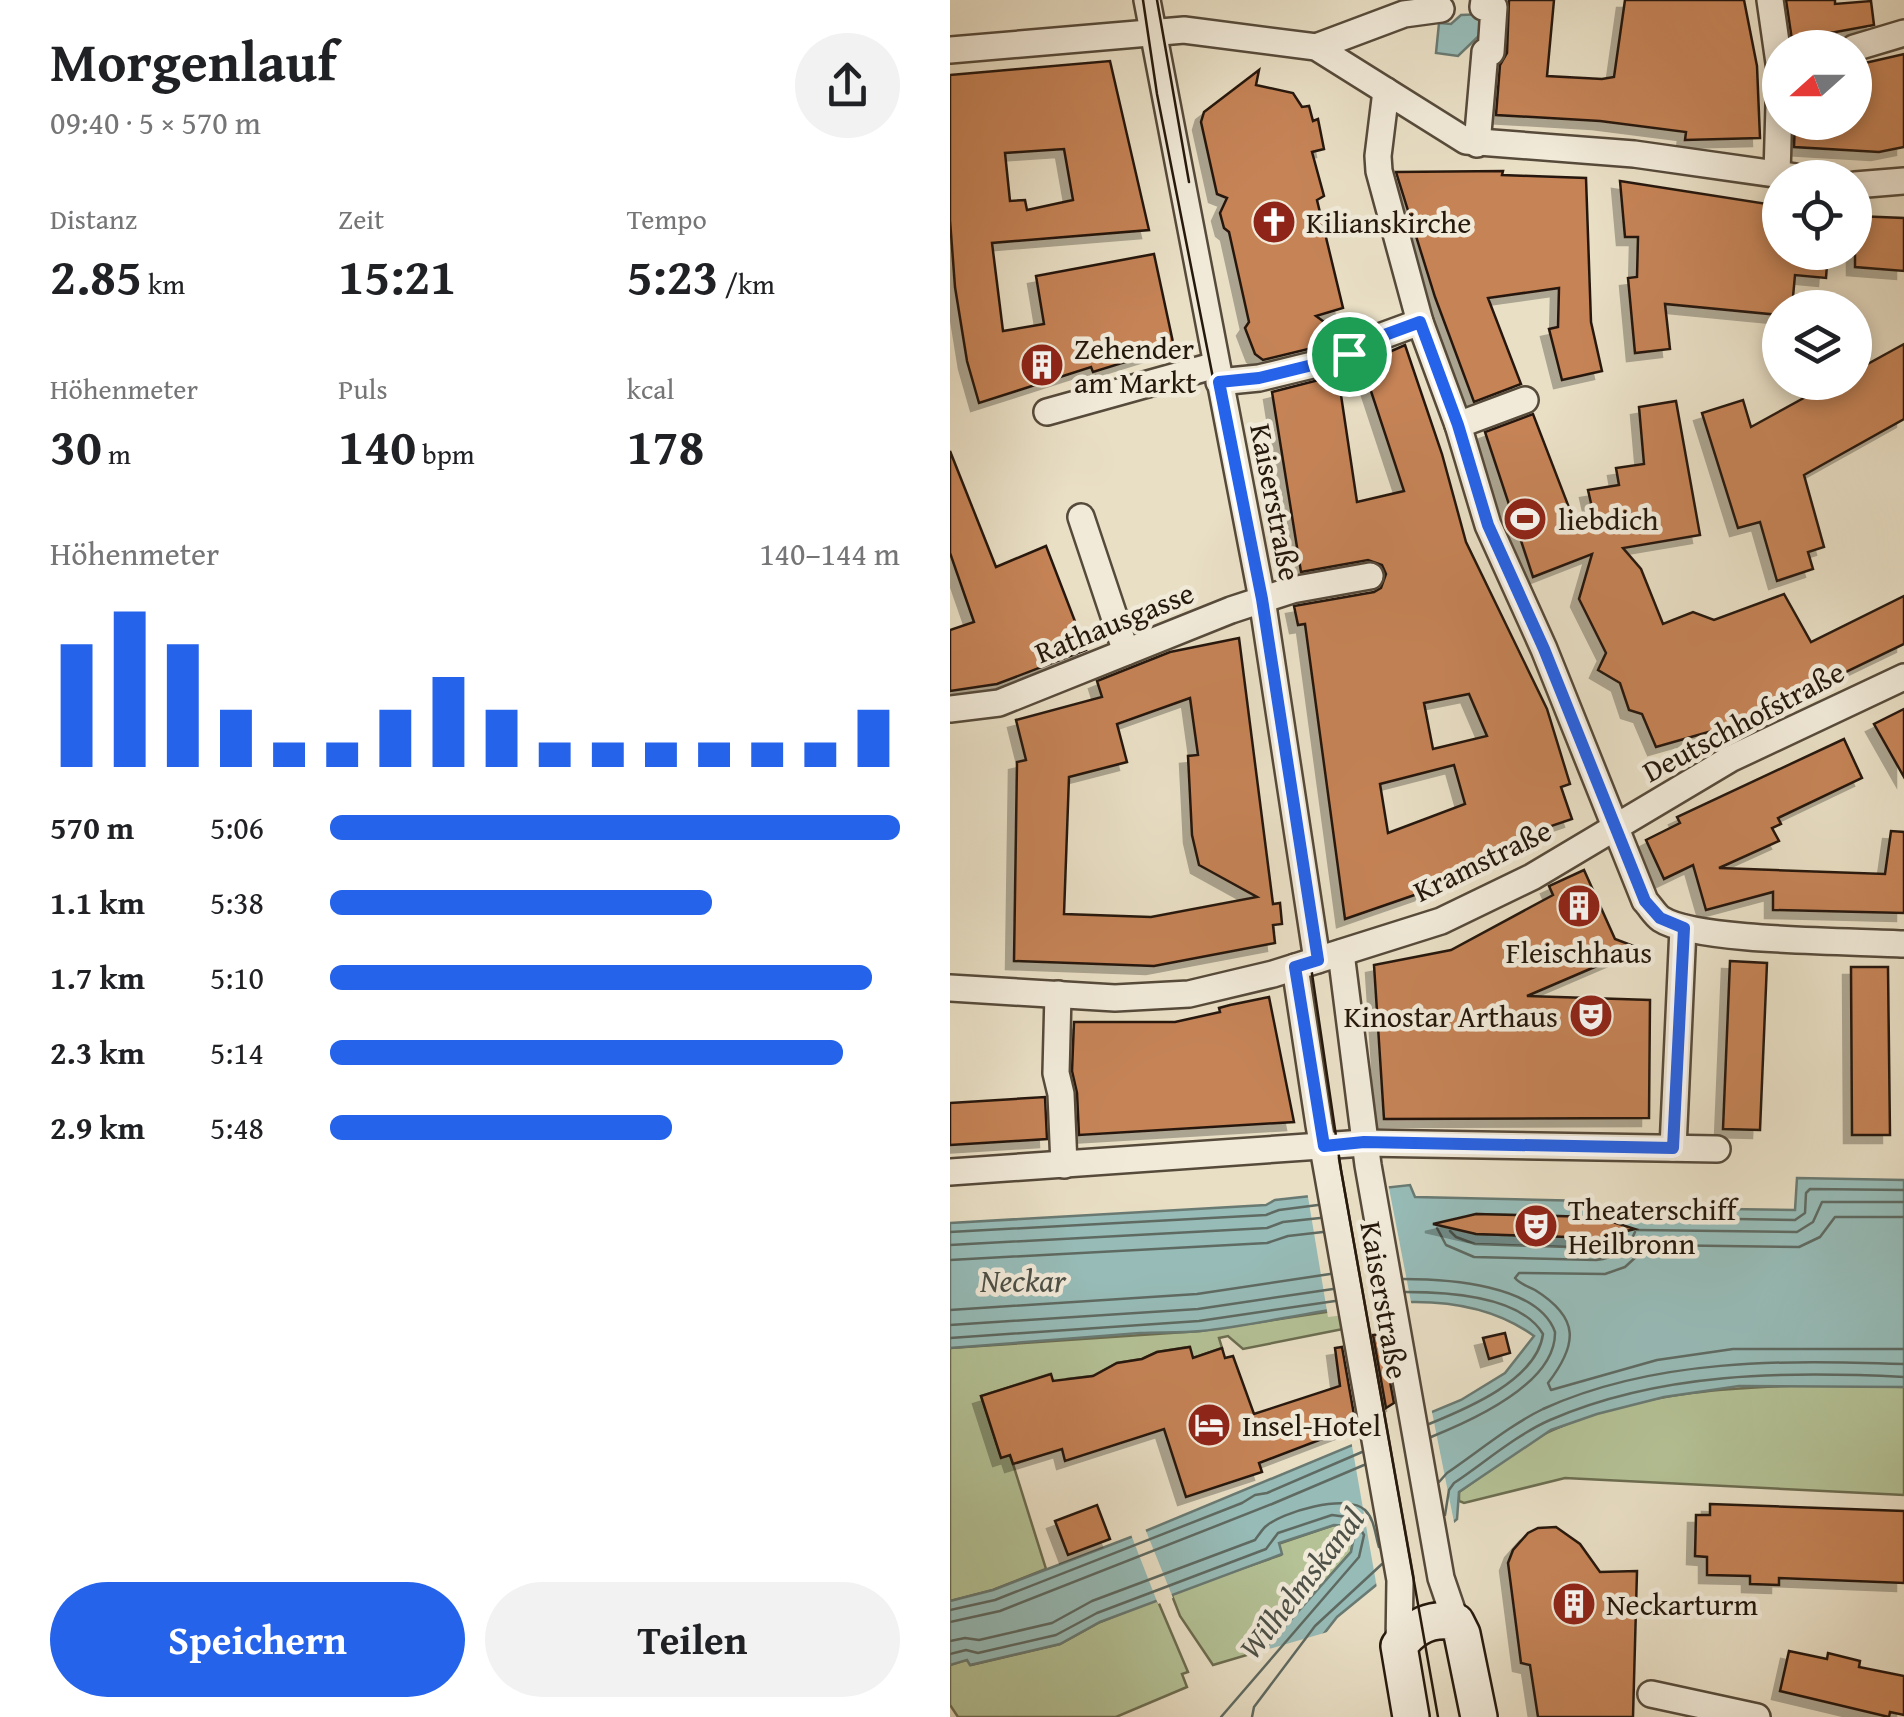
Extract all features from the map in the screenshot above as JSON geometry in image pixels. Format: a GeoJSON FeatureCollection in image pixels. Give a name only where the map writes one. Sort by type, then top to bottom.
{"type":"FeatureCollection","features":[{"type":"Feature","properties":{"kind":"street","name":"Kaiserstraße"},"geometry":{"type":"LineString","coordinates":[[1147,0],[1219,382],[1267,590],[1318,960],[1326,1159],[1400,1580],[1399,1646]]}},
{"type":"Feature","properties":{"kind":"street"},"geometry":{"type":"LineString","coordinates":[[1477,144],[1485,52],[1491,52],[1494,7],[1484,7],[1484,0]]}},
{"type":"Feature","properties":{"kind":"street"},"geometry":{"type":"LineString","coordinates":[[1770,0],[1774,30]]}},
{"type":"Feature","properties":{"kind":"street"},"geometry":{"type":"LineString","coordinates":[[1316,47],[1404,14],[1441,9]]}},
{"type":"Feature","properties":{"kind":"street"},"geometry":{"type":"LineString","coordinates":[[950,50],[1184,30],[1316,47],[1466,141],[1634,154],[1762,172]]}},
{"type":"Feature","properties":{"kind":"street"},"geometry":{"type":"LineString","coordinates":[[1872,44],[1904,34]]}},
{"type":"Feature","properties":{"kind":"street"},"geometry":{"type":"LineString","coordinates":[[1386,91],[1379,172],[1420,322],[1458,425],[1476,530],[1544,649],[1645,901],[1660,918],[1684,928],[1723,934],[1904,944]]}},
{"type":"Feature","properties":{"kind":"street"},"geometry":{"type":"LineString","coordinates":[[1872,185],[1904,181]]}},
{"type":"Feature","properties":{"kind":"street"},"geometry":{"type":"LineString","coordinates":[[1047,412],[1341,358],[1371,340],[1420,322]]}},
{"type":"Feature","properties":{"kind":"street"},"geometry":{"type":"LineString","coordinates":[[1458,425],[1525,400]]}},
{"type":"Feature","properties":{"kind":"street"},"geometry":{"type":"LineString","coordinates":[[1081,516],[1126,652]]}},
{"type":"Feature","properties":{"kind":"street","name":"Rathausgasse"},"geometry":{"type":"LineString","coordinates":[[950,709],[999,703],[1267,590],[1370,576]]}},
{"type":"Feature","properties":{"kind":"street","name":"Deutschhofstraße"},"geometry":{"type":"LineString","coordinates":[[1614,828],[1730,759],[1904,678]]}},
{"type":"Feature","properties":{"kind":"street","name":"Kramstraße"},"geometry":{"type":"LineString","coordinates":[[950,988],[1161,997],[1213,989],[1455,916],[1532,877],[1614,828]]}},
{"type":"Feature","properties":{"kind":"street"},"geometry":{"type":"LineString","coordinates":[[1673,1148],[1684,928]]}},
{"type":"Feature","properties":{"kind":"street","name":"Kaiserstraße"},"geometry":{"type":"LineString","coordinates":[[1318,960],[1366,1154],[1436,1548],[1446,1596],[1461,1635]]}},
{"type":"Feature","properties":{"kind":"street"},"geometry":{"type":"LineString","coordinates":[[1058,994],[1056,1073],[1061,1094],[1064,1165]]}},
{"type":"Feature","properties":{"kind":"street"},"geometry":{"type":"LineString","coordinates":[[950,1172],[1064,1165],[1326,1159],[1366,1154],[1717,1149]]}},
{"type":"Feature","properties":{"kind":"street"},"geometry":{"type":"LineString","coordinates":[[1412,1717],[1399,1646],[1409,1632],[1446,1620],[1461,1635],[1480,1717]]}},
{"type":"Feature","properties":{"kind":"street"},"geometry":{"type":"LineString","coordinates":[[1651,1694],[1757,1717]]}},
{"type":"Feature","properties":{"kind":"green space"},"geometry":{"type":"Polygon","coordinates":[[[1359,1307],[1363,1325],[1243,1349],[1228,1336],[1219,1338],[1222,1348],[1193,1358],[1189,1347],[1157,1352],[1055,1386],[1050,1374],[981,1396],[1001,1457],[1010,1455],[1046,1569],[993,1590],[950,1601],[950,1348],[1200,1331],[1359,1307]]]}},
{"type":"Feature","properties":{"kind":"green space"},"geometry":{"type":"Polygon","coordinates":[[[1833,1385],[1904,1387],[1904,1495],[1565,1478],[1464,1503],[1459,1501],[1459,1492],[1518,1450],[1542,1435],[1588,1416],[1691,1393],[1833,1385]]]}},
{"type":"Feature","properties":{"kind":"green space"},"geometry":{"type":"Polygon","coordinates":[[[1334,1525],[1349,1526],[1354,1537],[1351,1552],[1264,1650],[1213,1665],[1180,1616],[1171,1593],[1281,1555],[1278,1544],[1334,1525]]]}},
{"type":"Feature","properties":{"kind":"green space"},"geometry":{"type":"Polygon","coordinates":[[[1157,1599],[1188,1672],[1182,1674],[1187,1687],[1116,1717],[958,1717],[950,1705],[950,1665],[968,1659],[971,1665],[1060,1644],[1100,1622],[1157,1599]]]}},
{"type":"Feature","properties":{"kind":"water"},"geometry":{"type":"Polygon","coordinates":[[[1485,14],[1485,30],[1458,56],[1436,53],[1439,23],[1451,24],[1461,15],[1485,14]]]}},
{"type":"Feature","properties":{"kind":"water","name":"Neckar"},"geometry":{"type":"Polygon","coordinates":[[[1797,1178],[1904,1180],[1904,1387],[1739,1386],[1664,1397],[1551,1430],[1459,1492],[1457,1519],[1337,1617],[1259,1717],[1264,1650],[1351,1552],[1354,1537],[1349,1526],[1334,1525],[1279,1543],[1282,1554],[1100,1622],[1060,1644],[970,1665],[967,1660],[950,1665],[950,1601],[993,1590],[1131,1537],[1461,1400],[1505,1373],[1534,1336],[1497,1316],[1458,1305],[1415,1302],[1372,1304],[1201,1331],[950,1348],[950,1223],[1266,1205],[1275,1200],[1410,1185],[1415,1197],[1588,1201],[1589,1207],[1795,1210],[1797,1178]],[[1476,1214],[1460,1219],[1460,1227],[1476,1234],[1597,1238],[1610,1224],[1597,1217],[1476,1214]]]}},
{"type":"Feature","properties":{"kind":"pier"},"geometry":{"type":"Polygon","coordinates":[[[1388,1183],[1412,1307],[1328,1317],[1307,1191],[1388,1183]]]}},
{"type":"Feature","properties":{"kind":"pier"},"geometry":{"type":"Polygon","coordinates":[[[1431,1407],[1455,1527],[1377,1588],[1351,1440],[1431,1407]]]}},
{"type":"Feature","properties":{"kind":"pier"},"geometry":{"type":"Polygon","coordinates":[[[1144,1526],[1173,1598],[1158,1604],[1130,1532],[1144,1526]]]}},
{"type":"Feature","properties":{"kind":"pier"},"geometry":{"type":"Polygon","coordinates":[[[1331,1631],[1266,1717],[1203,1717],[1255,1653],[1331,1631]]]}},
{"type":"Feature","properties":{"kind":"building"},"geometry":{"type":"Polygon","coordinates":[[[1509,0],[1554,0],[1547,76],[1602,79],[1614,77],[1625,0],[1744,0],[1757,66],[1760,138],[1685,140],[1686,132],[1600,121],[1496,115],[1500,65],[1507,53],[1509,0]]]}},
{"type":"Feature","properties":{"kind":"building"},"geometry":{"type":"Polygon","coordinates":[[[1786,0],[1835,0],[1835,4],[1871,1],[1874,25],[1847,30],[1790,30],[1786,0]]]}},
{"type":"Feature","properties":{"kind":"building"},"geometry":{"type":"Polygon","coordinates":[[[1904,54],[1904,147],[1879,152],[1794,147],[1794,140],[1872,140],[1872,61],[1904,54]]]}},
{"type":"Feature","properties":{"kind":"building"},"geometry":{"type":"Polygon","coordinates":[[[1110,61],[1149,230],[992,243],[1003,331],[1044,324],[1036,276],[1154,254],[1174,347],[1093,372],[1091,367],[979,403],[967,361],[955,287],[950,220],[950,75],[1110,61]],[[1064,149],[1005,153],[1010,201],[1025,200],[1027,210],[1073,200],[1064,149]]]}},
{"type":"Feature","properties":{"kind":"building","name":"Kilianskirche"},"geometry":{"type":"Polygon","coordinates":[[[1259,70],[1256,85],[1293,93],[1302,107],[1309,106],[1313,121],[1318,119],[1324,149],[1312,152],[1324,196],[1317,200],[1343,308],[1316,316],[1331,327],[1333,343],[1263,360],[1255,354],[1245,328],[1249,322],[1229,232],[1220,213],[1227,198],[1217,194],[1201,122],[1204,112],[1259,70]]]}},
{"type":"Feature","properties":{"kind":"building"},"geometry":{"type":"Polygon","coordinates":[[[1503,171],[1502,175],[1586,178],[1591,322],[1602,371],[1562,380],[1549,329],[1558,327],[1559,288],[1488,298],[1521,384],[1474,402],[1435,297],[1396,172],[1503,171]]]}},
{"type":"Feature","properties":{"kind":"building"},"geometry":{"type":"Polygon","coordinates":[[[1620,181],[1762,203],[1762,270],[1827,270],[1826,278],[1795,275],[1794,290],[1762,290],[1762,313],[1665,304],[1670,349],[1635,353],[1628,278],[1637,277],[1638,237],[1625,237],[1620,181]]]}},
{"type":"Feature","properties":{"kind":"building"},"geometry":{"type":"Polygon","coordinates":[[[1872,217],[1904,218],[1904,271],[1872,268],[1872,217]]]}},
{"type":"Feature","properties":{"kind":"building"},"geometry":{"type":"Polygon","coordinates":[[[1904,344],[1904,419],[1804,475],[1824,547],[1808,552],[1813,569],[1777,581],[1760,522],[1738,528],[1702,413],[1743,400],[1751,427],[1800,400],[1872,400],[1872,362],[1904,344]]]}},
{"type":"Feature","properties":{"kind":"building"},"geometry":{"type":"Polygon","coordinates":[[[1405,345],[1442,454],[1466,542],[1547,709],[1570,784],[1561,787],[1572,819],[1513,839],[1517,849],[1455,881],[1345,919],[1305,624],[1298,625],[1294,606],[1374,592],[1381,588],[1386,574],[1382,565],[1368,560],[1301,572],[1272,392],[1338,375],[1357,502],[1404,491],[1362,364],[1405,345]],[[1469,694],[1424,703],[1433,749],[1487,736],[1469,694]],[[1454,765],[1380,784],[1388,833],[1465,804],[1454,765]]]}},
{"type":"Feature","properties":{"kind":"building"},"geometry":{"type":"Polygon","coordinates":[[[1676,401],[1700,535],[1623,548],[1641,569],[1663,624],[1693,612],[1714,620],[1784,594],[1811,642],[1904,596],[1904,644],[1844,673],[1840,667],[1816,680],[1819,686],[1716,737],[1712,731],[1656,747],[1642,714],[1629,710],[1620,683],[1598,670],[1606,653],[1579,599],[1592,554],[1533,577],[1485,432],[1533,414],[1573,518],[1593,512],[1588,490],[1619,485],[1616,468],[1644,464],[1639,407],[1676,401]]]}},
{"type":"Feature","properties":{"kind":"building"},"geometry":{"type":"Polygon","coordinates":[[[950,451],[996,567],[1046,546],[1086,650],[997,684],[950,691],[950,630],[974,622],[950,553],[950,451]]]}},
{"type":"Feature","properties":{"kind":"building"},"geometry":{"type":"Polygon","coordinates":[[[1239,638],[1273,904],[1280,903],[1282,924],[1273,925],[1275,943],[1154,966],[1014,961],[1017,762],[1026,760],[1016,720],[1102,697],[1097,681],[1170,652],[1239,638]],[[1190,698],[1117,724],[1127,762],[1069,777],[1064,914],[1151,917],[1257,897],[1199,865],[1192,835],[1188,756],[1198,755],[1190,698]]]}},
{"type":"Feature","properties":{"kind":"building"},"geometry":{"type":"Polygon","coordinates":[[[1904,709],[1904,777],[1874,724],[1904,709]]]}},
{"type":"Feature","properties":{"kind":"building"},"geometry":{"type":"Polygon","coordinates":[[[1844,739],[1862,778],[1778,818],[1781,824],[1772,828],[1779,841],[1719,868],[1885,874],[1891,831],[1904,832],[1904,913],[1773,910],[1773,892],[1706,910],[1693,865],[1664,879],[1646,840],[1680,823],[1677,817],[1844,739]]]}},
{"type":"Feature","properties":{"kind":"building"},"geometry":{"type":"Polygon","coordinates":[[[1584,870],[1615,939],[1639,948],[1527,996],[1650,1000],[1649,1118],[1384,1119],[1374,965],[1451,950],[1553,895],[1549,886],[1584,870]]]}},
{"type":"Feature","properties":{"kind":"building"},"geometry":{"type":"Polygon","coordinates":[[[1730,961],[1767,963],[1760,1130],[1723,1129],[1730,961]]]}},
{"type":"Feature","properties":{"kind":"building"},"geometry":{"type":"Polygon","coordinates":[[[1851,967],[1888,967],[1890,1135],[1852,1135],[1851,967]]]}},
{"type":"Feature","properties":{"kind":"building"},"geometry":{"type":"Polygon","coordinates":[[[1269,997],[1294,1122],[1079,1135],[1072,1071],[1074,1022],[1175,1022],[1269,997]]]}},
{"type":"Feature","properties":{"kind":"building"},"geometry":{"type":"Polygon","coordinates":[[[1045,1097],[1047,1139],[950,1145],[950,1103],[1045,1097]]]}},
{"type":"Feature","properties":{"kind":"building","name":"Theaterschiff Heilbronn"},"geometry":{"type":"Polygon","coordinates":[[[1476,1214],[1597,1217],[1635,1229],[1597,1238],[1476,1234],[1433,1224],[1476,1214]]]}},
{"type":"Feature","properties":{"kind":"building"},"geometry":{"type":"Polygon","coordinates":[[[1505,1333],[1510,1353],[1489,1359],[1483,1338],[1505,1333]]]}},
{"type":"Feature","properties":{"kind":"building"},"geometry":{"type":"Polygon","coordinates":[[[1381,1334],[1394,1403],[1386,1408],[1373,1335],[1381,1334]]]}},
{"type":"Feature","properties":{"kind":"building"},"geometry":{"type":"Polygon","coordinates":[[[1190,1347],[1193,1358],[1222,1348],[1225,1358],[1233,1356],[1254,1414],[1340,1386],[1335,1348],[1342,1347],[1356,1426],[1259,1463],[1262,1472],[1186,1497],[1164,1429],[1065,1461],[1062,1449],[1013,1464],[1010,1455],[1001,1458],[981,1396],[1051,1374],[1053,1381],[1093,1376],[1117,1363],[1190,1347]]]}},
{"type":"Feature","properties":{"kind":"building"},"geometry":{"type":"Polygon","coordinates":[[[1710,1504],[1904,1511],[1904,1583],[1779,1578],[1779,1585],[1750,1584],[1750,1576],[1707,1575],[1707,1557],[1695,1556],[1696,1515],[1710,1515],[1710,1504]]]}},
{"type":"Feature","properties":{"kind":"building"},"geometry":{"type":"Polygon","coordinates":[[[1097,1505],[1110,1539],[1068,1555],[1055,1521],[1097,1505]]]}},
{"type":"Feature","properties":{"kind":"building","name":"Neckarturm"},"geometry":{"type":"Polygon","coordinates":[[[1556,1527],[1580,1544],[1600,1572],[1637,1571],[1633,1717],[1538,1717],[1530,1665],[1521,1663],[1508,1563],[1513,1550],[1528,1533],[1556,1527]]]}},
{"type":"Feature","properties":{"kind":"building"},"geometry":{"type":"Polygon","coordinates":[[[1789,1651],[1827,1659],[1828,1653],[1860,1661],[1859,1667],[1904,1676],[1904,1715],[1890,1712],[1889,1717],[1780,1691],[1789,1651]]]}},
{"type":"Feature","properties":{"kind":"tram line"},"geometry":{"type":"LineString","coordinates":[[1143,0],[1157,94],[1257,601],[1341,1170],[1438,1717]]}},
{"type":"Feature","properties":{"kind":"tram line"},"geometry":{"type":"LineString","coordinates":[[1157,0],[1189,182]]}},
{"type":"Feature","properties":{"kind":"place","name":"Kilianskirche"},"geometry":{"type":"Point","coordinates":[1274,222]}},
{"type":"Feature","properties":{"kind":"place","name":"Zehender am Markt"},"geometry":{"type":"Point","coordinates":[1042,365]}},
{"type":"Feature","properties":{"kind":"place","name":"liebdich"},"geometry":{"type":"Point","coordinates":[1525,519]}},
{"type":"Feature","properties":{"kind":"place","name":"Fleischhaus"},"geometry":{"type":"Point","coordinates":[1579,906]}},
{"type":"Feature","properties":{"kind":"place","name":"Kinostar Arthaus"},"geometry":{"type":"Point","coordinates":[1591,1016]}},
{"type":"Feature","properties":{"kind":"place","name":"Theaterschiff Heilbronn"},"geometry":{"type":"Point","coordinates":[1536,1226]}},
{"type":"Feature","properties":{"kind":"place","name":"Insel-Hotel"},"geometry":{"type":"Point","coordinates":[1209,1425]}},
{"type":"Feature","properties":{"kind":"place","name":"Neckarturm"},"geometry":{"type":"Point","coordinates":[1574,1604]}},
{"type":"Feature","properties":{"kind":"route"},"geometry":{"type":"LineString","coordinates":[[1420,322],[1458,425],[1488,525],[1544,649],[1645,901],[1660,918],[1684,928],[1673,1148],[1364,1142],[1324,1146],[1295,967],[1318,960],[1262,599],[1219,382],[1259,378],[1349,354],[1371,340],[1420,322]]}},
{"type":"Feature","properties":{"kind":"water label","name":"Wilhelmskanal"},"geometry":{"type":"Point","coordinates":[1301,1583]}}]}
